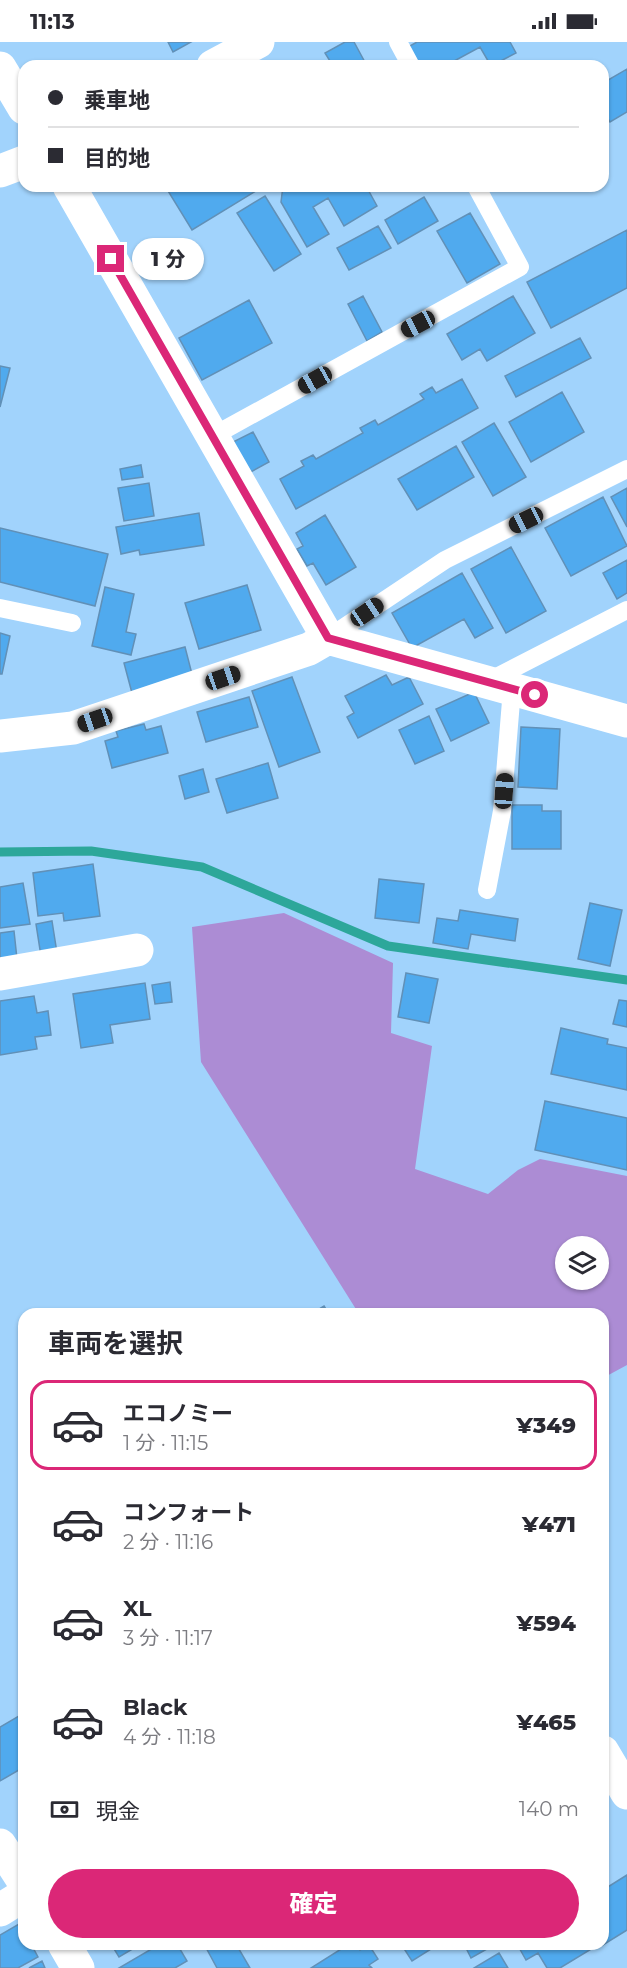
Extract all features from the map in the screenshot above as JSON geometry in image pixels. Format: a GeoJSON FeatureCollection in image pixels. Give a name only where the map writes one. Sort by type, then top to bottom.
{"type":"FeatureCollection","features":[{"type":"Feature","properties":{"kind":"street"},"geometry":{"type":"LineString","coordinates":[[224,60],[258,42]]}},
{"type":"Feature","properties":{"kind":"street"},"geometry":{"type":"LineString","coordinates":[[0,68],[18,98]]}},
{"type":"Feature","properties":{"kind":"street"},"geometry":{"type":"LineString","coordinates":[[0,171],[18,164]]}},
{"type":"Feature","properties":{"kind":"street"},"geometry":{"type":"LineString","coordinates":[[72,192],[328,638],[627,721]]}},
{"type":"Feature","properties":{"kind":"street"},"geometry":{"type":"LineString","coordinates":[[0,735],[73,728],[309,649],[328,638]]}},
{"type":"Feature","properties":{"kind":"street"},"geometry":{"type":"LineString","coordinates":[[0,974],[137,950]]}},
{"type":"Feature","properties":{"kind":"street"},"geometry":{"type":"LineString","coordinates":[[609,1765],[627,1793]]}},
{"type":"Feature","properties":{"kind":"street"},"geometry":{"type":"LineString","coordinates":[[0,1845],[18,1872]]}},
{"type":"Feature","properties":{"kind":"street"},"geometry":{"type":"LineString","coordinates":[[0,1910],[18,1887]]}},
{"type":"Feature","properties":{"kind":"street"},"geometry":{"type":"LineString","coordinates":[[68,1950],[78,1968]]}},
{"type":"Feature","properties":{"kind":"lane"},"geometry":{"type":"LineString","coordinates":[[398,42],[408,60]]}},
{"type":"Feature","properties":{"kind":"lane"},"geometry":{"type":"LineString","coordinates":[[213,436],[520,267],[479,192]]}},
{"type":"Feature","properties":{"kind":"lane"},"geometry":{"type":"LineString","coordinates":[[328,638],[445,560],[627,469]]}},
{"type":"Feature","properties":{"kind":"lane"},"geometry":{"type":"LineString","coordinates":[[0,608],[72,623]]}},
{"type":"Feature","properties":{"kind":"lane"},"geometry":{"type":"LineString","coordinates":[[486,890],[502,811],[499,686],[627,610]]}},
{"type":"Feature","properties":{"kind":"shaded area"},"geometry":{"type":"Polygon","coordinates":[[[284,913],[393,963],[391,1033],[432,1046],[415,1169],[488,1194],[518,1170],[540,1159],[627,1176],[627,1365],[609,1375],[609,1308],[355,1308],[201,1062],[192,927],[284,913]]]}},
{"type":"Feature","properties":{"kind":"building"},"geometry":{"type":"Polygon","coordinates":[[[168,42],[191,42],[173,52],[168,42]]]}},
{"type":"Feature","properties":{"kind":"building"},"geometry":{"type":"Polygon","coordinates":[[[345,42],[354,42],[364,60],[329,60],[325,53],[345,42]]]}},
{"type":"Feature","properties":{"kind":"building"},"geometry":{"type":"Polygon","coordinates":[[[417,42],[510,42],[516,53],[503,60],[488,60],[480,47],[456,60],[415,60],[408,47],[417,42]]]}},
{"type":"Feature","properties":{"kind":"building"},"geometry":{"type":"Polygon","coordinates":[[[627,69],[627,112],[610,122],[609,120],[609,80],[627,69]]]}},
{"type":"Feature","properties":{"kind":"building"},"geometry":{"type":"Polygon","coordinates":[[[169,192],[254,192],[192,230],[169,192]]]}},
{"type":"Feature","properties":{"kind":"building"},"geometry":{"type":"Polygon","coordinates":[[[282,192],[369,192],[377,206],[344,226],[328,198],[313,207],[329,234],[307,247],[281,202],[282,192]]]}},
{"type":"Feature","properties":{"kind":"building"},"geometry":{"type":"Polygon","coordinates":[[[265,196],[301,254],[274,271],[237,213],[265,196]]]}},
{"type":"Feature","properties":{"kind":"building"},"geometry":{"type":"Polygon","coordinates":[[[424,197],[438,221],[398,244],[385,220],[424,197]]]}},
{"type":"Feature","properties":{"kind":"building"},"geometry":{"type":"Polygon","coordinates":[[[470,213],[500,264],[467,283],[437,231],[470,213]]]}},
{"type":"Feature","properties":{"kind":"building"},"geometry":{"type":"Polygon","coordinates":[[[378,226],[391,248],[349,270],[337,248],[378,226]]]}},
{"type":"Feature","properties":{"kind":"building"},"geometry":{"type":"Polygon","coordinates":[[[627,230],[627,288],[551,328],[527,282],[627,230]]]}},
{"type":"Feature","properties":{"kind":"building"},"geometry":{"type":"Polygon","coordinates":[[[363,296],[382,332],[367,341],[348,304],[363,296]]]}},
{"type":"Feature","properties":{"kind":"building"},"geometry":{"type":"Polygon","coordinates":[[[513,296],[535,333],[487,361],[480,349],[462,360],[447,334],[513,296]]]}},
{"type":"Feature","properties":{"kind":"building"},"geometry":{"type":"Polygon","coordinates":[[[249,300],[272,343],[202,380],[179,338],[249,300]]]}},
{"type":"Feature","properties":{"kind":"building"},"geometry":{"type":"Polygon","coordinates":[[[580,338],[591,358],[516,397],[505,376],[580,338]]]}},
{"type":"Feature","properties":{"kind":"building"},"geometry":{"type":"Polygon","coordinates":[[[0,366],[10,368],[0,407],[0,366]]]}},
{"type":"Feature","properties":{"kind":"building"},"geometry":{"type":"Polygon","coordinates":[[[462,379],[478,408],[296,509],[280,479],[304,466],[301,461],[313,455],[316,459],[363,433],[360,428],[375,420],[378,425],[424,399],[420,394],[432,387],[436,393],[462,379]]]}},
{"type":"Feature","properties":{"kind":"building"},"geometry":{"type":"Polygon","coordinates":[[[562,392],[584,432],[531,462],[509,422],[562,392]]]}},
{"type":"Feature","properties":{"kind":"building"},"geometry":{"type":"Polygon","coordinates":[[[494,423],[526,477],[493,496],[462,442],[494,423]]]}},
{"type":"Feature","properties":{"kind":"building"},"geometry":{"type":"Polygon","coordinates":[[[253,432],[269,462],[245,475],[229,444],[253,432]]]}},
{"type":"Feature","properties":{"kind":"building"},"geometry":{"type":"Polygon","coordinates":[[[456,446],[474,477],[417,510],[398,479],[456,446]]]}},
{"type":"Feature","properties":{"kind":"building"},"geometry":{"type":"Polygon","coordinates":[[[141,465],[143,477],[122,480],[120,469],[141,465]]]}},
{"type":"Feature","properties":{"kind":"building"},"geometry":{"type":"Polygon","coordinates":[[[149,483],[154,516],[124,521],[118,488],[149,483]]]}},
{"type":"Feature","properties":{"kind":"building"},"geometry":{"type":"Polygon","coordinates":[[[627,488],[627,527],[611,497],[627,488]]]}},
{"type":"Feature","properties":{"kind":"building"},"geometry":{"type":"Polygon","coordinates":[[[603,497],[627,546],[571,576],[545,528],[603,497]]]}},
{"type":"Feature","properties":{"kind":"building"},"geometry":{"type":"Polygon","coordinates":[[[199,513],[204,545],[140,555],[139,550],[121,554],[116,527],[199,513]]]}},
{"type":"Feature","properties":{"kind":"building"},"geometry":{"type":"Polygon","coordinates":[[[325,515],[356,567],[326,585],[313,563],[307,566],[297,549],[303,546],[296,533],[325,515]]]}},
{"type":"Feature","properties":{"kind":"building"},"geometry":{"type":"Polygon","coordinates":[[[0,528],[108,554],[95,606],[0,582],[0,528]]]}},
{"type":"Feature","properties":{"kind":"building"},"geometry":{"type":"Polygon","coordinates":[[[511,547],[546,611],[506,633],[471,569],[511,547]]]}},
{"type":"Feature","properties":{"kind":"building"},"geometry":{"type":"Polygon","coordinates":[[[627,560],[627,593],[617,599],[603,573],[627,560]]]}},
{"type":"Feature","properties":{"kind":"building"},"geometry":{"type":"Polygon","coordinates":[[[462,573],[493,628],[475,638],[464,619],[412,648],[392,613],[462,573]]]}},
{"type":"Feature","properties":{"kind":"building"},"geometry":{"type":"Polygon","coordinates":[[[247,585],[261,630],[199,649],[185,603],[247,585]]]}},
{"type":"Feature","properties":{"kind":"building"},"geometry":{"type":"Polygon","coordinates":[[[105,587],[134,594],[126,632],[136,634],[131,655],[92,646],[105,587]]]}},
{"type":"Feature","properties":{"kind":"building"},"geometry":{"type":"Polygon","coordinates":[[[0,633],[10,636],[2,674],[0,674],[0,633]]]}},
{"type":"Feature","properties":{"kind":"building"},"geometry":{"type":"Polygon","coordinates":[[[185,647],[193,678],[132,693],[124,663],[185,647]]]}},
{"type":"Feature","properties":{"kind":"building"},"geometry":{"type":"Polygon","coordinates":[[[386,675],[392,685],[409,677],[423,704],[358,738],[347,717],[354,713],[345,696],[386,675]]]}},
{"type":"Feature","properties":{"kind":"building"},"geometry":{"type":"Polygon","coordinates":[[[292,677],[320,752],[279,767],[252,691],[292,677]]]}},
{"type":"Feature","properties":{"kind":"building"},"geometry":{"type":"Polygon","coordinates":[[[474,692],[489,723],[451,741],[436,709],[474,692]]]}},
{"type":"Feature","properties":{"kind":"building"},"geometry":{"type":"Polygon","coordinates":[[[249,697],[258,727],[206,742],[197,712],[249,697]]]}},
{"type":"Feature","properties":{"kind":"building"},"geometry":{"type":"Polygon","coordinates":[[[429,716],[444,751],[415,764],[399,730],[429,716]]]}},
{"type":"Feature","properties":{"kind":"building"},"geometry":{"type":"Polygon","coordinates":[[[144,724],[146,730],[161,726],[168,753],[112,768],[105,741],[118,737],[116,731],[144,724]]]}},
{"type":"Feature","properties":{"kind":"building"},"geometry":{"type":"Polygon","coordinates":[[[521,727],[560,729],[557,789],[518,787],[521,727]]]}},
{"type":"Feature","properties":{"kind":"building"},"geometry":{"type":"Polygon","coordinates":[[[268,763],[278,798],[227,813],[216,779],[268,763]]]}},
{"type":"Feature","properties":{"kind":"building"},"geometry":{"type":"Polygon","coordinates":[[[203,769],[209,792],[185,799],[179,776],[203,769]]]}},
{"type":"Feature","properties":{"kind":"building"},"geometry":{"type":"Polygon","coordinates":[[[512,805],[542,805],[542,811],[561,811],[561,849],[512,849],[512,805]]]}},
{"type":"Feature","properties":{"kind":"building"},"geometry":{"type":"Polygon","coordinates":[[[93,864],[100,916],[64,921],[63,913],[38,916],[33,873],[93,864]]]}},
{"type":"Feature","properties":{"kind":"building"},"geometry":{"type":"Polygon","coordinates":[[[379,879],[424,884],[419,923],[375,918],[379,879]]]}},
{"type":"Feature","properties":{"kind":"building"},"geometry":{"type":"Polygon","coordinates":[[[23,883],[30,924],[0,928],[0,887],[23,883]]]}},
{"type":"Feature","properties":{"kind":"building"},"geometry":{"type":"Polygon","coordinates":[[[590,903],[622,910],[610,966],[578,959],[590,903]]]}},
{"type":"Feature","properties":{"kind":"building"},"geometry":{"type":"Polygon","coordinates":[[[460,910],[518,919],[515,941],[471,934],[468,949],[433,943],[437,918],[458,921],[460,910]]]}},
{"type":"Feature","properties":{"kind":"building"},"geometry":{"type":"Polygon","coordinates":[[[52,921],[57,953],[41,956],[36,924],[52,921]]]}},
{"type":"Feature","properties":{"kind":"building"},"geometry":{"type":"Polygon","coordinates":[[[14,931],[17,959],[0,962],[0,933],[14,931]]]}},
{"type":"Feature","properties":{"kind":"building"},"geometry":{"type":"Polygon","coordinates":[[[406,973],[438,979],[429,1023],[398,1017],[406,973]]]}},
{"type":"Feature","properties":{"kind":"building"},"geometry":{"type":"Polygon","coordinates":[[[170,982],[172,1002],[155,1004],[152,985],[170,982]]]}},
{"type":"Feature","properties":{"kind":"building"},"geometry":{"type":"Polygon","coordinates":[[[145,983],[150,1019],[110,1025],[113,1043],[81,1048],[73,994],[145,983]]]}},
{"type":"Feature","properties":{"kind":"building"},"geometry":{"type":"Polygon","coordinates":[[[34,996],[37,1013],[48,1011],[51,1035],[35,1037],[37,1049],[0,1055],[0,1001],[34,996]]]}},
{"type":"Feature","properties":{"kind":"building"},"geometry":{"type":"Polygon","coordinates":[[[619,1000],[627,1001],[627,1027],[613,1024],[619,1000]]]}},
{"type":"Feature","properties":{"kind":"building"},"geometry":{"type":"Polygon","coordinates":[[[561,1028],[608,1039],[607,1044],[627,1048],[627,1090],[551,1074],[561,1028]]]}},
{"type":"Feature","properties":{"kind":"building"},"geometry":{"type":"Polygon","coordinates":[[[545,1101],[627,1118],[627,1170],[535,1150],[545,1101]]]}},
{"type":"Feature","properties":{"kind":"building"},"geometry":{"type":"Polygon","coordinates":[[[18,1716],[18,1770],[0,1781],[0,1727],[18,1716]]]}},
{"type":"Feature","properties":{"kind":"building"},"geometry":{"type":"Polygon","coordinates":[[[627,1875],[627,1930],[609,1941],[609,1886],[627,1875]]]}},
{"type":"Feature","properties":{"kind":"building"},"geometry":{"type":"Polygon","coordinates":[[[18,1925],[18,1950],[34,1950],[38,1957],[18,1968],[0,1968],[0,1935],[18,1925]]]}},
{"type":"Feature","properties":{"kind":"building"},"geometry":{"type":"Polygon","coordinates":[[[115,1950],[131,1950],[119,1957],[115,1950]]]}},
{"type":"Feature","properties":{"kind":"building"},"geometry":{"type":"Polygon","coordinates":[[[150,1950],[181,1950],[187,1961],[175,1968],[119,1968],[150,1950]]]}},
{"type":"Feature","properties":{"kind":"building"},"geometry":{"type":"Polygon","coordinates":[[[207,1950],[240,1950],[250,1968],[217,1968],[207,1950]]]}},
{"type":"Feature","properties":{"kind":"building"},"geometry":{"type":"Polygon","coordinates":[[[340,1950],[372,1950],[378,1959],[369,1965],[372,1968],[311,1968],[340,1950]]]}},
{"type":"Feature","properties":{"kind":"building"},"geometry":{"type":"Polygon","coordinates":[[[405,1950],[429,1950],[412,1961],[405,1950]]]}},
{"type":"Feature","properties":{"kind":"building"},"geometry":{"type":"Polygon","coordinates":[[[467,1950],[485,1950],[471,1958],[467,1950]]]}},
{"type":"Feature","properties":{"kind":"building"},"geometry":{"type":"Polygon","coordinates":[[[520,1950],[590,1950],[560,1968],[547,1968],[538,1953],[526,1960],[520,1950]]]}},
{"type":"Feature","properties":{"kind":"building"},"geometry":{"type":"Polygon","coordinates":[[[499,1953],[508,1968],[474,1968],[499,1953]]]}},
{"type":"Feature","properties":{"kind":"building"},"geometry":{"type":"Polygon","coordinates":[[[42,1961],[45,1968],[29,1968],[42,1961]]]}},
{"type":"Feature","properties":{"kind":"waterway"},"geometry":{"type":"LineString","coordinates":[[0,852],[91,851],[202,867],[388,946],[627,980]]}},
{"type":"Feature","properties":{"kind":"route"},"geometry":{"type":"LineString","coordinates":[[111,259],[328,638],[535,695]]}}]}
